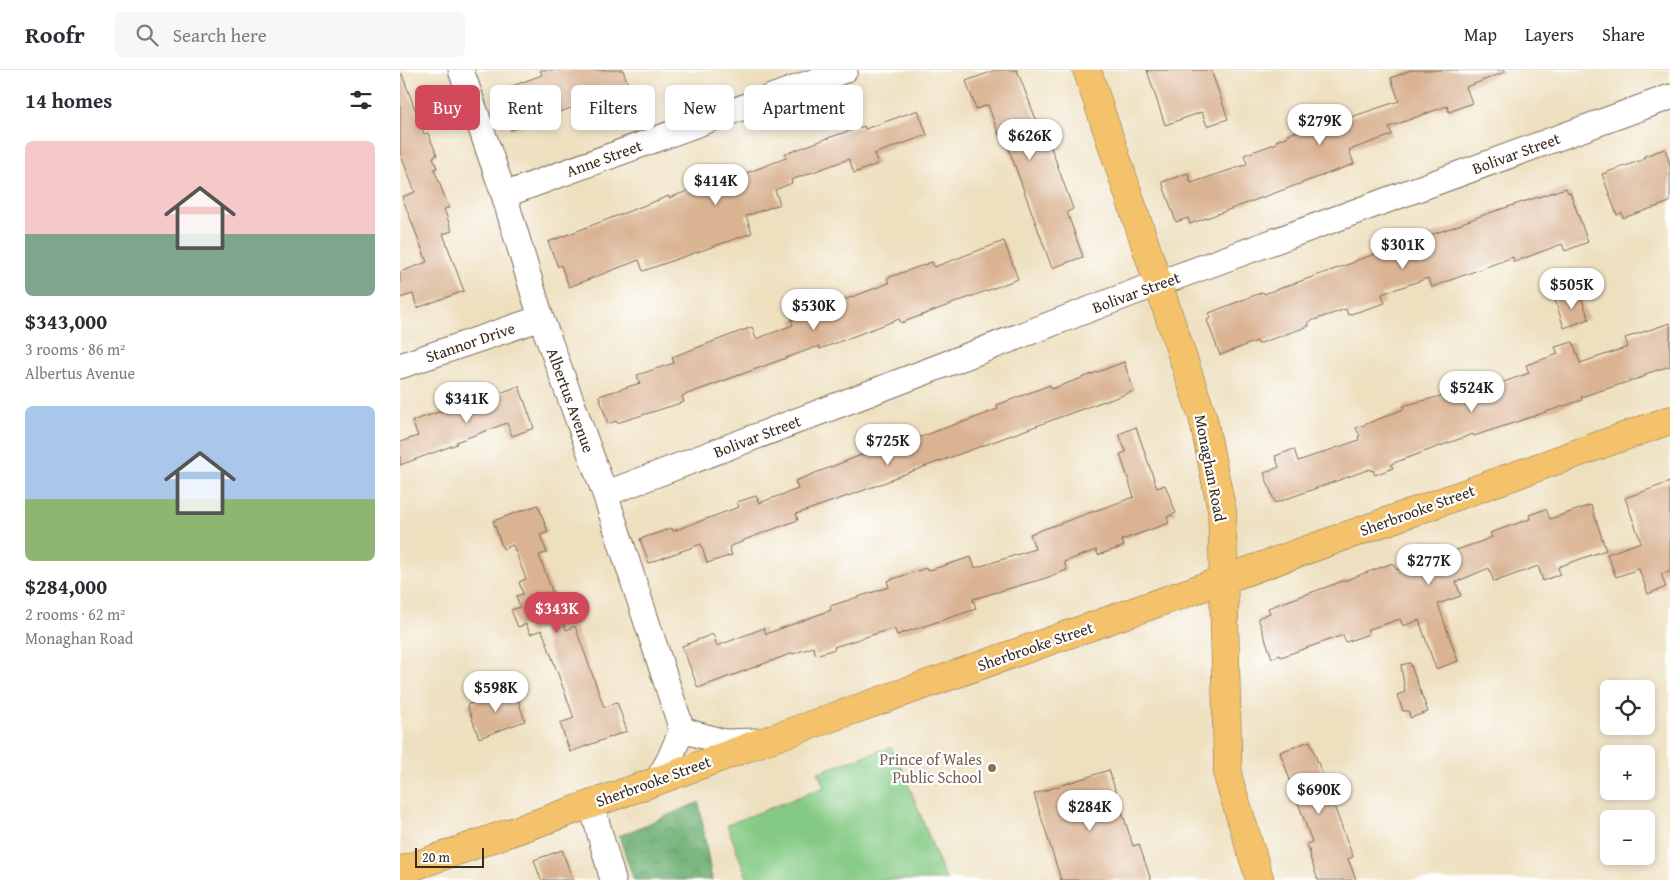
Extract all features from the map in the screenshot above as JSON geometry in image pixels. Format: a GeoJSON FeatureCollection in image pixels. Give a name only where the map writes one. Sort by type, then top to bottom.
{"type":"FeatureCollection","features":[{"type":"Feature","properties":{"kind":"main road","name":"Monaghan Road"},"geometry":{"type":"LineString","coordinates":[[1087,70],[1203,418],[1222,511],[1228,777],[1260,880]]}},
{"type":"Feature","properties":{"kind":"main road","name":"Sherbrooke Street"},"geometry":{"type":"LineString","coordinates":[[400,871],[657,781],[765,740],[1224,580],[1670,420]]}},
{"type":"Feature","properties":{"kind":"street","name":"Albertus Avenue"},"geometry":{"type":"LineString","coordinates":[[461,70],[504,195],[541,318],[605,494],[682,730]]}},
{"type":"Feature","properties":{"kind":"street","name":"Anne Street"},"geometry":{"type":"LineString","coordinates":[[504,195],[801,78],[845,70]]}},
{"type":"Feature","properties":{"kind":"street","name":"Bolivar Street"},"geometry":{"type":"LineString","coordinates":[[605,494],[1117,299],[1670,97]]}},
{"type":"Feature","properties":{"kind":"street","name":"Stannor Drive"},"geometry":{"type":"LineString","coordinates":[[400,366],[541,318]]}},
{"type":"Feature","properties":{"kind":"street"},"geometry":{"type":"LineString","coordinates":[[657,781],[669,760],[682,730],[724,742],[765,740]]}},
{"type":"Feature","properties":{"kind":"street"},"geometry":{"type":"LineString","coordinates":[[591,804],[613,880]]}},
{"type":"Feature","properties":{"kind":"green space"},"geometry":{"type":"Polygon","coordinates":[[[891,747],[896,759],[898,758],[946,880],[748,880],[727,825],[824,787],[818,772],[891,747]]]}},
{"type":"Feature","properties":{"kind":"green space"},"geometry":{"type":"Polygon","coordinates":[[[699,802],[712,880],[634,880],[619,836],[699,802]]]}},
{"type":"Feature","properties":{"kind":"building"},"geometry":{"type":"Polygon","coordinates":[[[540,70],[623,70],[628,84],[571,85],[571,108],[561,112],[561,85],[515,85],[542,75],[540,70]]]}},
{"type":"Feature","properties":{"kind":"building"},"geometry":{"type":"Polygon","coordinates":[[[996,70],[1017,70],[1044,140],[1048,139],[1073,209],[1067,212],[1083,257],[1052,268],[1003,133],[999,135],[988,105],[976,109],[966,81],[996,70]]]}},
{"type":"Feature","properties":{"kind":"building"},"geometry":{"type":"Polygon","coordinates":[[[1147,70],[1211,70],[1228,119],[1207,126],[1202,112],[1165,125],[1147,70]]]}},
{"type":"Feature","properties":{"kind":"building"},"geometry":{"type":"Polygon","coordinates":[[[1411,70],[1505,70],[1505,72],[1466,87],[1472,103],[1449,112],[1447,106],[1389,127],[1392,135],[1349,150],[1354,164],[1190,224],[1188,218],[1176,222],[1162,182],[1188,173],[1191,183],[1245,165],[1247,163],[1244,155],[1277,143],[1276,141],[1287,137],[1287,135],[1338,117],[1339,121],[1399,101],[1391,78],[1411,70]]]}},
{"type":"Feature","properties":{"kind":"building"},"geometry":{"type":"Polygon","coordinates":[[[400,74],[402,74],[415,109],[415,130],[423,130],[424,134],[428,133],[437,155],[433,157],[437,168],[434,169],[449,208],[444,209],[452,231],[443,234],[464,291],[417,308],[413,294],[400,298],[400,272],[427,262],[402,197],[415,192],[400,153],[400,74]]]}},
{"type":"Feature","properties":{"kind":"building"},"geometry":{"type":"Polygon","coordinates":[[[918,110],[927,135],[874,154],[878,164],[854,173],[849,159],[791,180],[792,183],[775,190],[780,204],[746,216],[752,233],[643,271],[639,260],[569,287],[561,265],[558,267],[548,242],[669,196],[669,198],[722,178],[723,182],[786,158],[785,154],[831,137],[852,130],[863,130],[864,126],[865,129],[918,110]]]}},
{"type":"Feature","properties":{"kind":"building"},"geometry":{"type":"Polygon","coordinates":[[[1665,149],[1670,164],[1670,202],[1623,218],[1622,213],[1617,215],[1602,174],[1645,159],[1644,156],[1665,149]]]}},
{"type":"Feature","properties":{"kind":"building"},"geometry":{"type":"Polygon","coordinates":[[[1566,188],[1568,193],[1570,192],[1588,242],[1565,251],[1562,244],[1514,262],[1513,257],[1432,287],[1428,278],[1382,294],[1385,303],[1348,315],[1346,309],[1308,322],[1309,326],[1258,344],[1257,341],[1220,355],[1207,320],[1211,318],[1209,313],[1263,292],[1264,294],[1489,213],[1566,188]]]}},
{"type":"Feature","properties":{"kind":"building"},"geometry":{"type":"Polygon","coordinates":[[[1004,241],[1018,279],[901,323],[899,319],[820,349],[819,346],[682,396],[684,402],[617,423],[616,421],[608,424],[599,396],[640,383],[637,375],[674,363],[672,357],[752,327],[756,339],[793,325],[791,320],[889,283],[887,278],[932,262],[934,267],[1004,241]]]}},
{"type":"Feature","properties":{"kind":"building"},"geometry":{"type":"Polygon","coordinates":[[[1579,292],[1589,319],[1564,328],[1555,300],[1579,292]]]}},
{"type":"Feature","properties":{"kind":"building"},"geometry":{"type":"Polygon","coordinates":[[[1670,323],[1670,366],[1645,374],[1646,376],[1581,397],[1582,400],[1474,436],[1473,434],[1391,464],[1393,468],[1375,475],[1373,470],[1371,471],[1370,469],[1275,503],[1264,473],[1279,467],[1275,456],[1294,449],[1298,461],[1359,440],[1358,437],[1360,436],[1356,428],[1404,409],[1403,406],[1452,393],[1450,386],[1472,379],[1476,392],[1529,373],[1526,365],[1558,354],[1555,347],[1573,342],[1580,363],[1628,347],[1625,338],[1670,323]]]}},
{"type":"Feature","properties":{"kind":"building"},"geometry":{"type":"Polygon","coordinates":[[[1124,362],[1134,391],[796,514],[798,520],[729,547],[732,555],[707,563],[701,544],[649,563],[640,539],[672,528],[673,531],[739,507],[737,502],[756,496],[759,503],[798,489],[795,481],[869,452],[906,440],[907,442],[964,422],[998,409],[997,405],[1050,385],[1052,389],[1124,362]]]}},
{"type":"Feature","properties":{"kind":"building"},"geometry":{"type":"Polygon","coordinates":[[[519,386],[534,428],[512,436],[507,423],[400,465],[400,442],[418,436],[412,421],[445,410],[446,413],[519,386]]]}},
{"type":"Feature","properties":{"kind":"building"},"geometry":{"type":"Polygon","coordinates":[[[1136,427],[1157,488],[1165,485],[1176,513],[1167,517],[1169,523],[1122,540],[1124,546],[1119,548],[1098,555],[1096,550],[1064,562],[1067,570],[973,599],[976,609],[897,635],[894,628],[834,647],[835,649],[816,655],[813,647],[698,688],[682,646],[713,634],[717,646],[764,628],[766,634],[831,610],[830,606],[889,587],[887,581],[926,568],[927,571],[971,557],[975,568],[1035,549],[1030,534],[1134,497],[1120,454],[1126,452],[1119,434],[1136,427]]]}},
{"type":"Feature","properties":{"kind":"building"},"geometry":{"type":"Polygon","coordinates":[[[1670,482],[1670,572],[1661,574],[1666,587],[1648,594],[1639,569],[1616,577],[1607,554],[1641,542],[1625,498],[1670,482]]]}},
{"type":"Feature","properties":{"kind":"building"},"geometry":{"type":"Polygon","coordinates":[[[538,505],[548,532],[540,535],[547,553],[539,555],[566,630],[575,626],[604,707],[617,702],[627,731],[570,752],[560,723],[574,718],[542,630],[530,634],[526,624],[518,627],[511,610],[520,607],[516,596],[523,594],[519,582],[526,579],[513,545],[503,549],[493,521],[538,505]]]}},
{"type":"Feature","properties":{"kind":"building"},"geometry":{"type":"Polygon","coordinates":[[[1591,505],[1606,550],[1558,567],[1560,574],[1543,581],[1538,566],[1494,582],[1489,568],[1456,582],[1461,596],[1438,604],[1458,661],[1436,669],[1419,620],[1403,626],[1400,619],[1367,630],[1369,634],[1346,642],[1343,635],[1281,657],[1280,655],[1272,658],[1258,618],[1270,613],[1268,608],[1393,563],[1396,570],[1480,542],[1492,537],[1490,533],[1530,519],[1529,515],[1546,509],[1550,519],[1591,505]]]}},
{"type":"Feature","properties":{"kind":"building"},"geometry":{"type":"Polygon","coordinates":[[[1410,663],[1428,712],[1410,718],[1409,711],[1403,711],[1397,695],[1405,692],[1401,665],[1410,663]]]}},
{"type":"Feature","properties":{"kind":"building"},"geometry":{"type":"Polygon","coordinates":[[[514,689],[525,721],[479,738],[467,705],[514,689]]]}},
{"type":"Feature","properties":{"kind":"building"},"geometry":{"type":"Polygon","coordinates":[[[1310,741],[1353,857],[1348,859],[1356,880],[1318,880],[1310,857],[1307,844],[1312,842],[1280,752],[1310,741]]]}},
{"type":"Feature","properties":{"kind":"building"},"geometry":{"type":"Polygon","coordinates":[[[1109,770],[1133,846],[1139,844],[1151,880],[1061,880],[1034,794],[1109,770]]]}},
{"type":"Feature","properties":{"kind":"building"},"geometry":{"type":"Polygon","coordinates":[[[562,850],[573,880],[541,880],[534,860],[562,850]]]}},
{"type":"Feature","properties":{"kind":"place","name":"Prince of Wales Public School"},"geometry":{"type":"Point","coordinates":[992,768]}}]}
